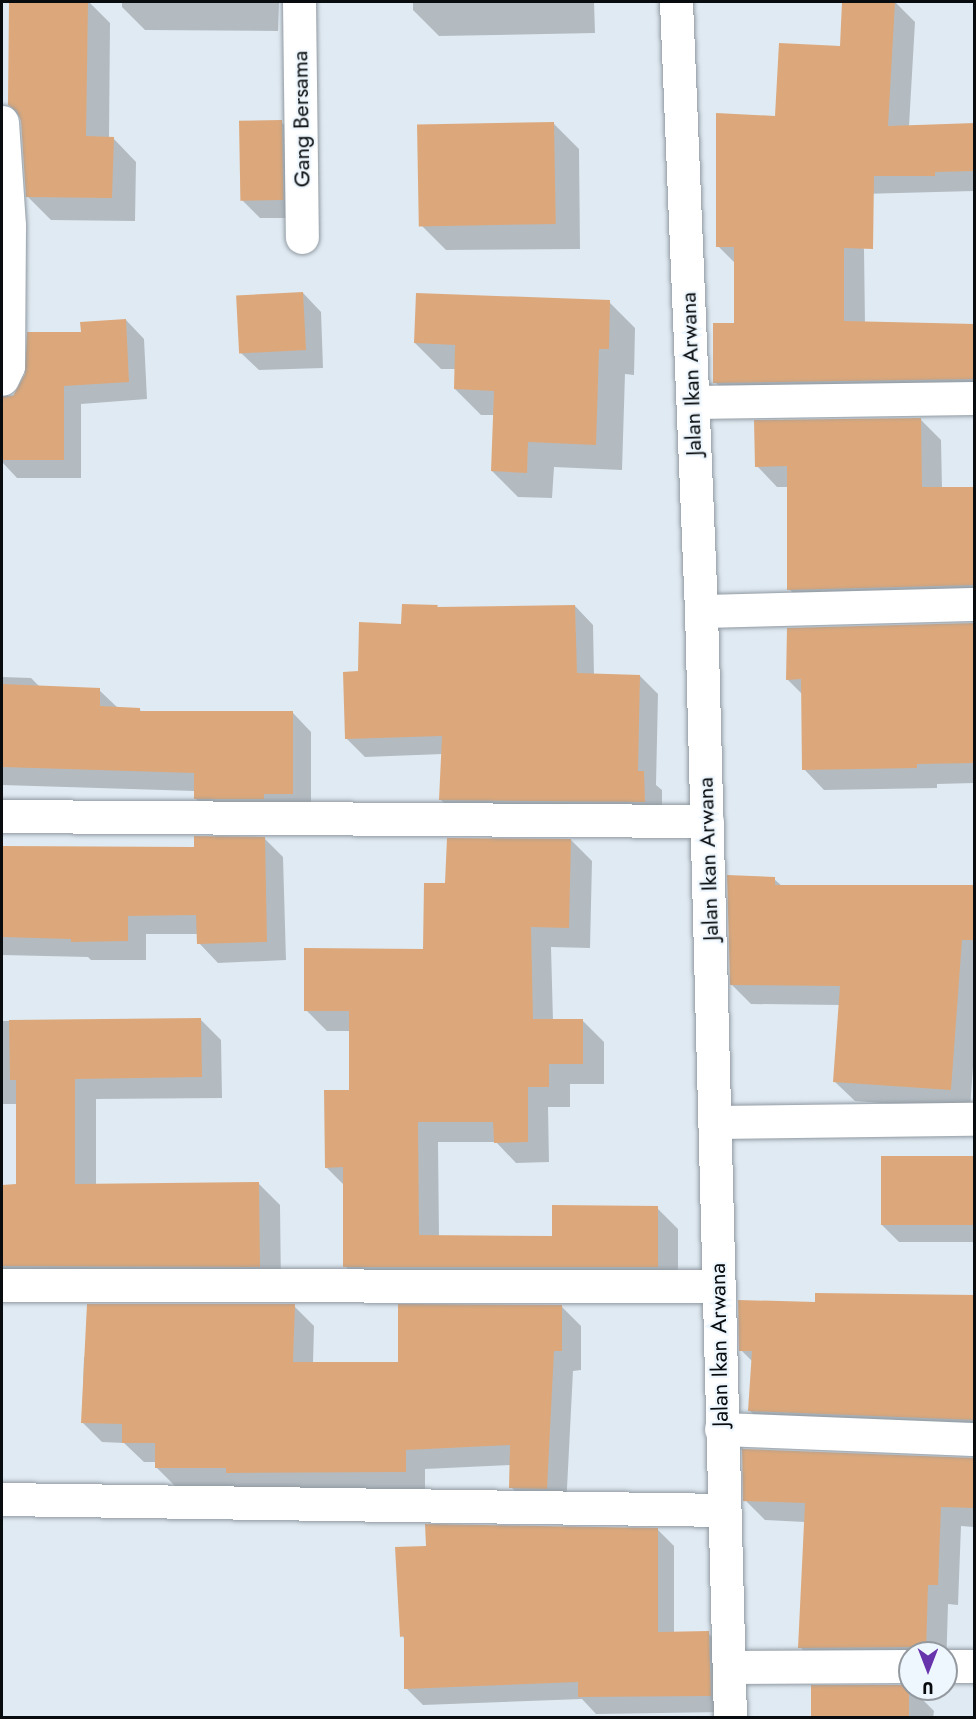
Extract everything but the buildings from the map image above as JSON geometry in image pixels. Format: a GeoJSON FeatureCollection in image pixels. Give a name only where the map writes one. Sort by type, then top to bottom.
{"type":"FeatureCollection","features":[{"type":"Feature","properties":{"kind":"street","name":"Gang Bersama"},"geometry":{"type":"LineString","coordinates":[[299,2],[302,237]]}},
{"type":"Feature","properties":{"kind":"street","name":"Jalan Ikan Arwana"},"geometry":{"type":"LineString","coordinates":[[676,2],[701,611],[730,1718]]}},
{"type":"Feature","properties":{"kind":"street"},"geometry":{"type":"LineString","coordinates":[[2,122],[9,226],[8,366],[2,379]]}},
{"type":"Feature","properties":{"kind":"street"},"geometry":{"type":"LineString","coordinates":[[693,402],[975,398]]}},
{"type":"Feature","properties":{"kind":"street"},"geometry":{"type":"LineString","coordinates":[[701,611],[975,604]]}},
{"type":"Feature","properties":{"kind":"street"},"geometry":{"type":"LineString","coordinates":[[2,816],[707,821]]}},
{"type":"Feature","properties":{"kind":"street"},"geometry":{"type":"LineString","coordinates":[[714,1122],[975,1119]]}},
{"type":"Feature","properties":{"kind":"street"},"geometry":{"type":"LineString","coordinates":[[2,1285],[718,1286]]}},
{"type":"Feature","properties":{"kind":"street"},"geometry":{"type":"LineString","coordinates":[[721,1429],[975,1439]]}},
{"type":"Feature","properties":{"kind":"street"},"geometry":{"type":"LineString","coordinates":[[2,1499],[723,1510]]}},
{"type":"Feature","properties":{"kind":"street"},"geometry":{"type":"LineString","coordinates":[[729,1667],[898,1666]]}},
{"type":"Feature","properties":{"kind":"street"},"geometry":{"type":"LineString","coordinates":[[958,1666],[975,1666]]}}]}
